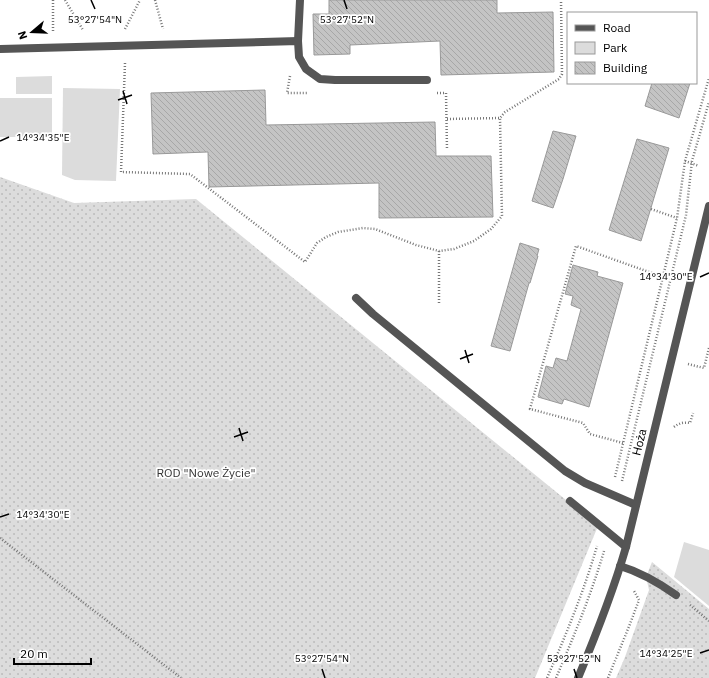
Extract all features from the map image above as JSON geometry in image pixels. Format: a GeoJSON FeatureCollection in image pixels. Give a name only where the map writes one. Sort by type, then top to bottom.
{"type":"FeatureCollection","features":[{"type":"Feature","properties":{"kind":"street"},"geometry":{"type":"LineString","coordinates":[[300,0],[298,41],[299,57],[306,69],[320,79],[427,80]]}},
{"type":"Feature","properties":{"kind":"street"},"geometry":{"type":"LineString","coordinates":[[0,49],[298,41]]}},
{"type":"Feature","properties":{"kind":"street","name":"Hoża"},"geometry":{"type":"LineString","coordinates":[[578,678],[611,595],[626,547],[709,206]]}},
{"type":"Feature","properties":{"kind":"street"},"geometry":{"type":"LineString","coordinates":[[356,298],[373,314],[556,465],[585,483],[636,505]]}},
{"type":"Feature","properties":{"kind":"street"},"geometry":{"type":"LineString","coordinates":[[570,501],[626,547]]}},
{"type":"Feature","properties":{"kind":"street"},"geometry":{"type":"LineString","coordinates":[[620,566],[636,571],[662,585],[676,595]]}},
{"type":"Feature","properties":{"kind":"path"},"geometry":{"type":"LineString","coordinates":[[53,0],[53,36]]}},
{"type":"Feature","properties":{"kind":"path"},"geometry":{"type":"LineString","coordinates":[[65,0],[86,36]]}},
{"type":"Feature","properties":{"kind":"path"},"geometry":{"type":"LineString","coordinates":[[122,35],[140,0]]}},
{"type":"Feature","properties":{"kind":"path"},"geometry":{"type":"LineString","coordinates":[[155,0],[164,33]]}},
{"type":"Feature","properties":{"kind":"path"},"geometry":{"type":"LineString","coordinates":[[126,56],[121,172],[190,174],[305,262],[317,243],[326,237],[338,232],[363,228],[374,230],[416,245],[439,251],[454,249],[474,241],[491,229],[502,216],[500,118],[505,112],[559,79],[562,74],[561,0]]}},
{"type":"Feature","properties":{"kind":"path"},"geometry":{"type":"LineString","coordinates":[[614,496],[623,443],[677,218],[685,161],[709,78]]}},
{"type":"Feature","properties":{"kind":"path"},"geometry":{"type":"LineString","coordinates":[[614,496],[632,440],[686,215],[692,163],[709,102]]}},
{"type":"Feature","properties":{"kind":"path"},"geometry":{"type":"LineString","coordinates":[[447,119],[500,118]]}},
{"type":"Feature","properties":{"kind":"path"},"geometry":{"type":"LineString","coordinates":[[685,161],[699,166]]}},
{"type":"Feature","properties":{"kind":"path"},"geometry":{"type":"LineString","coordinates":[[651,209],[677,218]]}},
{"type":"Feature","properties":{"kind":"path"},"geometry":{"type":"LineString","coordinates":[[623,443],[590,434],[583,423],[530,409],[576,246],[663,277]]}},
{"type":"Feature","properties":{"kind":"path"},"geometry":{"type":"LineString","coordinates":[[439,251],[439,303]]}},
{"type":"Feature","properties":{"kind":"path"},"geometry":{"type":"LineString","coordinates":[[688,364],[704,368],[709,348]]}},
{"type":"Feature","properties":{"kind":"path"},"geometry":{"type":"LineString","coordinates":[[632,440],[638,442]]}},
{"type":"Feature","properties":{"kind":"path"},"geometry":{"type":"LineString","coordinates":[[548,678],[573,618],[605,530]]}},
{"type":"Feature","properties":{"kind":"path"},"geometry":{"type":"LineString","coordinates":[[556,678],[589,597],[605,530]]}},
{"type":"Feature","properties":{"kind":"path"},"geometry":{"type":"LineString","coordinates":[[0,538],[181,678]]}},
{"type":"Feature","properties":{"kind":"path"},"geometry":{"type":"LineString","coordinates":[[676,595],[709,621]]}},
{"type":"Feature","properties":{"kind":"green space"},"geometry":{"type":"Polygon","coordinates":[[[52,76],[52,94],[16,94],[16,77],[52,76]]]}},
{"type":"Feature","properties":{"kind":"green space"},"geometry":{"type":"Polygon","coordinates":[[[63,88],[120,89],[116,181],[75,180],[62,175],[63,88]]]}},
{"type":"Feature","properties":{"kind":"green space"},"geometry":{"type":"Polygon","coordinates":[[[0,98],[52,98],[52,137],[0,137],[0,98]]]}},
{"type":"Feature","properties":{"kind":"green space","name":"ROD \"Nowe Życie\""},"geometry":{"type":"Polygon","coordinates":[[[0,177],[74,203],[196,199],[598,526],[535,678],[0,678],[0,177]]]}},
{"type":"Feature","properties":{"kind":"green space"},"geometry":{"type":"Polygon","coordinates":[[[684,542],[709,550],[709,606],[674,577],[684,542]]]}},
{"type":"Feature","properties":{"kind":"green space"},"geometry":{"type":"Polygon","coordinates":[[[652,562],[709,609],[709,678],[616,678],[649,590],[646,577],[652,562]]]}},
{"type":"Feature","properties":{"kind":"building"},"geometry":{"type":"Polygon","coordinates":[[[329,0],[497,0],[497,13],[553,12],[554,72],[441,75],[440,41],[350,45],[350,54],[314,55],[313,14],[329,14],[329,0]]]}},
{"type":"Feature","properties":{"kind":"building"},"geometry":{"type":"Polygon","coordinates":[[[652,84],[690,84],[679,118],[645,106],[652,84]]]}},
{"type":"Feature","properties":{"kind":"building"},"geometry":{"type":"Polygon","coordinates":[[[265,90],[266,125],[435,122],[436,156],[491,156],[493,217],[379,218],[379,183],[209,187],[208,152],[153,154],[151,93],[265,90]]]}},
{"type":"Feature","properties":{"kind":"building"},"geometry":{"type":"Polygon","coordinates":[[[553,131],[576,136],[553,208],[532,201],[553,131]]]}},
{"type":"Feature","properties":{"kind":"building"},"geometry":{"type":"Polygon","coordinates":[[[637,139],[669,148],[641,241],[609,230],[637,139]]]}},
{"type":"Feature","properties":{"kind":"building"},"geometry":{"type":"Polygon","coordinates":[[[520,243],[539,249],[510,351],[491,346],[520,243]]]}},
{"type":"Feature","properties":{"kind":"building"},"geometry":{"type":"Polygon","coordinates":[[[573,265],[598,272],[597,276],[623,283],[589,407],[564,399],[562,404],[538,397],[546,366],[553,368],[556,358],[567,361],[581,309],[571,305],[573,296],[565,294],[573,265]]]}}]}
